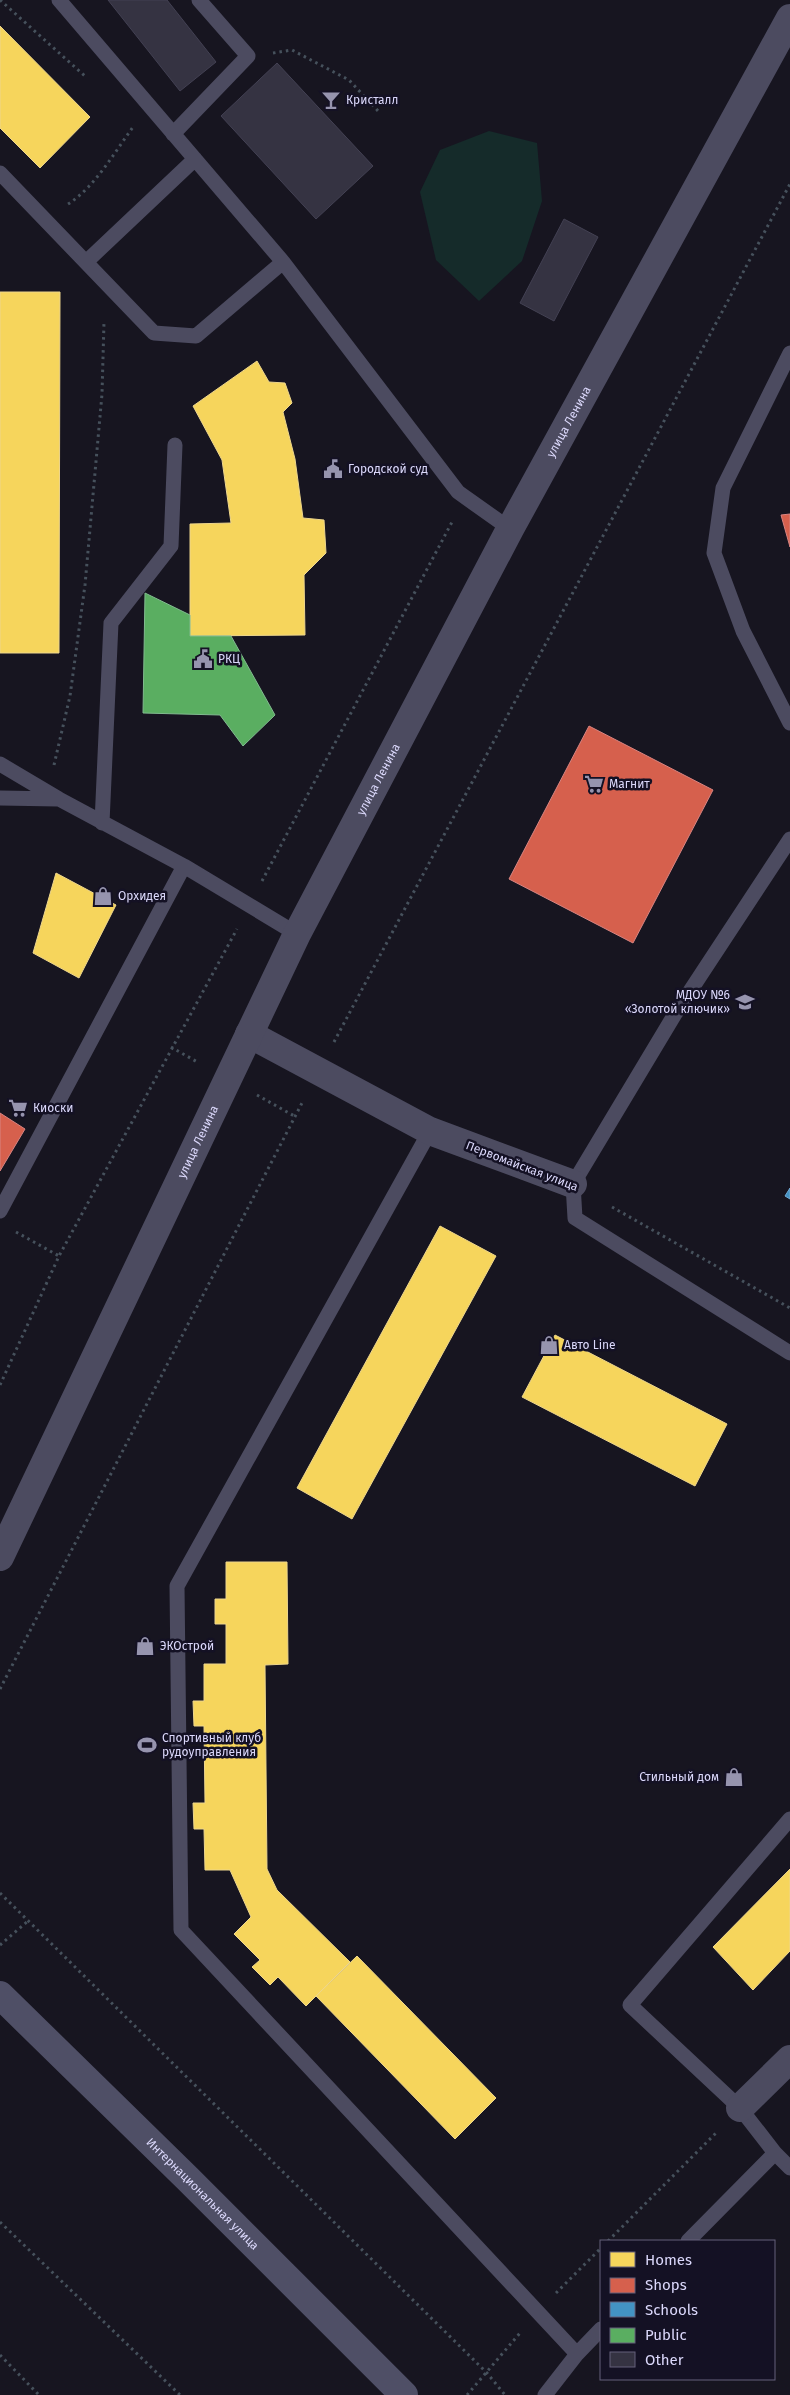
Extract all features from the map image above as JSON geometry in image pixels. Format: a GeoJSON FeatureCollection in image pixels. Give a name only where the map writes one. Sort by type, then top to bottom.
{"type":"FeatureCollection","features":[{"type":"Feature","properties":{"kind":"main road","name":"Интернациональная улица"},"geometry":{"type":"LineString","coordinates":[[0,1995],[187,2178],[404,2395]]}},
{"type":"Feature","properties":{"kind":"street","name":"улица Ленина"},"geometry":{"type":"LineString","coordinates":[[0,1557],[8,1522],[249,1034],[296,934],[510,529],[790,18]]}},
{"type":"Feature","properties":{"kind":"street","name":"Первомайская улица"},"geometry":{"type":"LineString","coordinates":[[249,1034],[430,1131],[573,1184]]}},
{"type":"Feature","properties":{"kind":"street"},"geometry":{"type":"LineString","coordinates":[[740,2108],[790,2059]]}},
{"type":"Feature","properties":{"kind":"lane"},"geometry":{"type":"LineString","coordinates":[[59,0],[283,262],[458,492],[510,529]]}},
{"type":"Feature","properties":{"kind":"lane"},"geometry":{"type":"LineString","coordinates":[[173,134],[248,56],[199,0]]}},
{"type":"Feature","properties":{"kind":"lane"},"geometry":{"type":"LineString","coordinates":[[86,262],[195,159]]}},
{"type":"Feature","properties":{"kind":"lane"},"geometry":{"type":"LineString","coordinates":[[0,173],[154,333],[196,336],[283,262]]}},
{"type":"Feature","properties":{"kind":"lane"},"geometry":{"type":"LineString","coordinates":[[790,353],[722,488],[714,553],[743,631],[790,723]]}},
{"type":"Feature","properties":{"kind":"lane"},"geometry":{"type":"LineString","coordinates":[[102,822],[110,623],[172,546],[175,445]]}},
{"type":"Feature","properties":{"kind":"lane"},"geometry":{"type":"LineString","coordinates":[[0,764],[53,796],[184,866],[296,934]]}},
{"type":"Feature","properties":{"kind":"lane"},"geometry":{"type":"LineString","coordinates":[[0,798],[53,796]]}},
{"type":"Feature","properties":{"kind":"lane"},"geometry":{"type":"LineString","coordinates":[[790,839],[675,1014],[573,1184],[575,1218],[790,1353]]}},
{"type":"Feature","properties":{"kind":"lane"},"geometry":{"type":"LineString","coordinates":[[0,1211],[184,866]]}},
{"type":"Feature","properties":{"kind":"lane"},"geometry":{"type":"LineString","coordinates":[[430,1131],[177,1586],[181,1930],[577,2354]]}},
{"type":"Feature","properties":{"kind":"lane"},"geometry":{"type":"LineString","coordinates":[[790,1819],[630,2005],[740,2108],[775,2153],[790,2168]]}},
{"type":"Feature","properties":{"kind":"lane"},"geometry":{"type":"LineString","coordinates":[[689,2240],[775,2153]]}},
{"type":"Feature","properties":{"kind":"lane"},"geometry":{"type":"LineString","coordinates":[[545,2395],[577,2354],[600,2330]]}},
{"type":"Feature","properties":{"kind":"path"},"geometry":{"type":"LineString","coordinates":[[0,0],[88,79]]}},
{"type":"Feature","properties":{"kind":"path"},"geometry":{"type":"LineString","coordinates":[[248,56],[292,50],[349,80],[379,112]]}},
{"type":"Feature","properties":{"kind":"path"},"geometry":{"type":"LineString","coordinates":[[44,219],[77,198],[105,166],[148,105]]}},
{"type":"Feature","properties":{"kind":"path"},"geometry":{"type":"LineString","coordinates":[[0,1689],[318,1071],[790,184]]}},
{"type":"Feature","properties":{"kind":"path"},"geometry":{"type":"LineString","coordinates":[[53,796],[70,696],[85,585],[102,394],[106,282]]}},
{"type":"Feature","properties":{"kind":"path"},"geometry":{"type":"LineString","coordinates":[[0,1385],[59,1256],[249,906],[465,497]]}},
{"type":"Feature","properties":{"kind":"path","name":"Первомайская улица"},"geometry":{"type":"LineString","coordinates":[[573,1184],[790,1308]]}},
{"type":"Feature","properties":{"kind":"path"},"geometry":{"type":"LineString","coordinates":[[8,1228],[59,1256]]}},
{"type":"Feature","properties":{"kind":"path"},"geometry":{"type":"LineString","coordinates":[[0,1894],[487,2373],[505,2395]]}},
{"type":"Feature","properties":{"kind":"path"},"geometry":{"type":"LineString","coordinates":[[0,1945],[28,1921]]}},
{"type":"Feature","properties":{"kind":"path"},"geometry":{"type":"LineString","coordinates":[[609,2240],[740,2108]]}},
{"type":"Feature","properties":{"kind":"path"},"geometry":{"type":"LineString","coordinates":[[0,2222],[180,2395]]}},
{"type":"Feature","properties":{"kind":"path"},"geometry":{"type":"LineString","coordinates":[[0,2355],[39,2395]]}},
{"type":"Feature","properties":{"kind":"green space"},"geometry":{"type":"Polygon","coordinates":[[[489,131],[537,143],[542,201],[522,261],[479,301],[436,260],[420,192],[440,150],[489,131]]]}},
{"type":"Feature","properties":{"kind":"building: Homes"},"geometry":{"type":"Polygon","coordinates":[[[0,26],[90,117],[40,168],[0,128],[0,26]]]}},
{"type":"Feature","properties":{"kind":"building: Homes"},"geometry":{"type":"Polygon","coordinates":[[[0,292],[60,292],[59,653],[0,653],[0,292]]]}},
{"type":"Feature","properties":{"kind":"building: Homes"},"geometry":{"type":"Polygon","coordinates":[[[257,361],[269,382],[285,383],[292,403],[283,412],[295,459],[303,518],[324,520],[326,553],[304,575],[305,635],[190,636],[190,524],[231,523],[222,460],[193,406],[257,361]]]}},
{"type":"Feature","properties":{"kind":"building: Homes"},"geometry":{"type":"Polygon","coordinates":[[[56,873],[116,905],[79,978],[33,953],[56,873]]]}},
{"type":"Feature","properties":{"kind":"building: Homes"},"geometry":{"type":"Polygon","coordinates":[[[440,1226],[496,1256],[352,1519],[297,1488],[440,1226]]]}},
{"type":"Feature","properties":{"kind":"building: Homes"},"geometry":{"type":"Polygon","coordinates":[[[555,1335],[727,1424],[695,1486],[522,1397],[555,1335]]]}},
{"type":"Feature","properties":{"kind":"building: Homes"},"geometry":{"type":"Polygon","coordinates":[[[226,1562],[287,1562],[288,1664],[265,1665],[267,1869],[277,1890],[350,1962],[306,2006],[278,1977],[270,1985],[252,1967],[260,1960],[234,1934],[251,1917],[230,1870],[205,1870],[204,1829],[194,1829],[193,1803],[205,1803],[204,1726],[194,1726],[193,1701],[204,1701],[204,1664],[226,1664],[226,1624],[215,1624],[215,1599],[226,1599],[226,1562]]]}},
{"type":"Feature","properties":{"kind":"building: Homes"},"geometry":{"type":"Polygon","coordinates":[[[790,1869],[790,1951],[753,1990],[713,1947],[790,1869]]]}},
{"type":"Feature","properties":{"kind":"building: Homes"},"geometry":{"type":"Polygon","coordinates":[[[357,1956],[496,2098],[455,2139],[316,1996],[357,1956]]]}},
{"type":"Feature","properties":{"kind":"building: Shops"},"geometry":{"type":"Polygon","coordinates":[[[790,514],[790,547],[781,515],[790,514]]]}},
{"type":"Feature","properties":{"kind":"building: Shops"},"geometry":{"type":"Polygon","coordinates":[[[589,726],[713,790],[633,943],[509,879],[589,726]]]}},
{"type":"Feature","properties":{"kind":"building: Shops"},"geometry":{"type":"Polygon","coordinates":[[[0,1113],[25,1129],[0,1171],[0,1113]]]}},
{"type":"Feature","properties":{"kind":"building: Schools"},"geometry":{"type":"Polygon","coordinates":[[[790,1188],[790,1199],[785,1196],[790,1188]]]}},
{"type":"Feature","properties":{"kind":"building: Public"},"geometry":{"type":"Polygon","coordinates":[[[145,593],[190,615],[190,636],[231,636],[275,715],[243,746],[220,715],[143,713],[145,593]]]}},
{"type":"Feature","properties":{"kind":"building: Other"},"geometry":{"type":"Polygon","coordinates":[[[108,0],[167,0],[216,62],[180,91],[108,0]]]}},
{"type":"Feature","properties":{"kind":"building: Other"},"geometry":{"type":"Polygon","coordinates":[[[277,63],[373,166],[316,219],[221,116],[277,63]]]}},
{"type":"Feature","properties":{"kind":"building: Other"},"geometry":{"type":"Polygon","coordinates":[[[564,219],[598,237],[554,321],[520,303],[564,219]]]}},
{"type":"Feature","properties":{"kind":"place","name":"Кристалл"},"geometry":{"type":"Point","coordinates":[331,100]}},
{"type":"Feature","properties":{"kind":"place","name":"Городской суд"},"geometry":{"type":"Point","coordinates":[333,469]}},
{"type":"Feature","properties":{"kind":"place","name":"РКЦ"},"geometry":{"type":"Point","coordinates":[203,659]}},
{"type":"Feature","properties":{"kind":"place","name":"Магнит"},"geometry":{"type":"Point","coordinates":[594,784]}},
{"type":"Feature","properties":{"kind":"place","name":"Орхидея"},"geometry":{"type":"Point","coordinates":[103,896]}},
{"type":"Feature","properties":{"kind":"place","name":"МДОУ №6 «Золотой ключик»"},"geometry":{"type":"Point","coordinates":[745,1002]}},
{"type":"Feature","properties":{"kind":"place","name":"Киоски"},"geometry":{"type":"Point","coordinates":[18,1108]}},
{"type":"Feature","properties":{"kind":"place","name":"Авто Line"},"geometry":{"type":"Point","coordinates":[549,1345]}},
{"type":"Feature","properties":{"kind":"place","name":"ЭКОстрой"},"geometry":{"type":"Point","coordinates":[145,1646]}},
{"type":"Feature","properties":{"kind":"place","name":"Спортивный клуб рудоуправления"},"geometry":{"type":"Point","coordinates":[147,1745]}},
{"type":"Feature","properties":{"kind":"place","name":"Стильный дом"},"geometry":{"type":"Point","coordinates":[734,1777]}}]}
